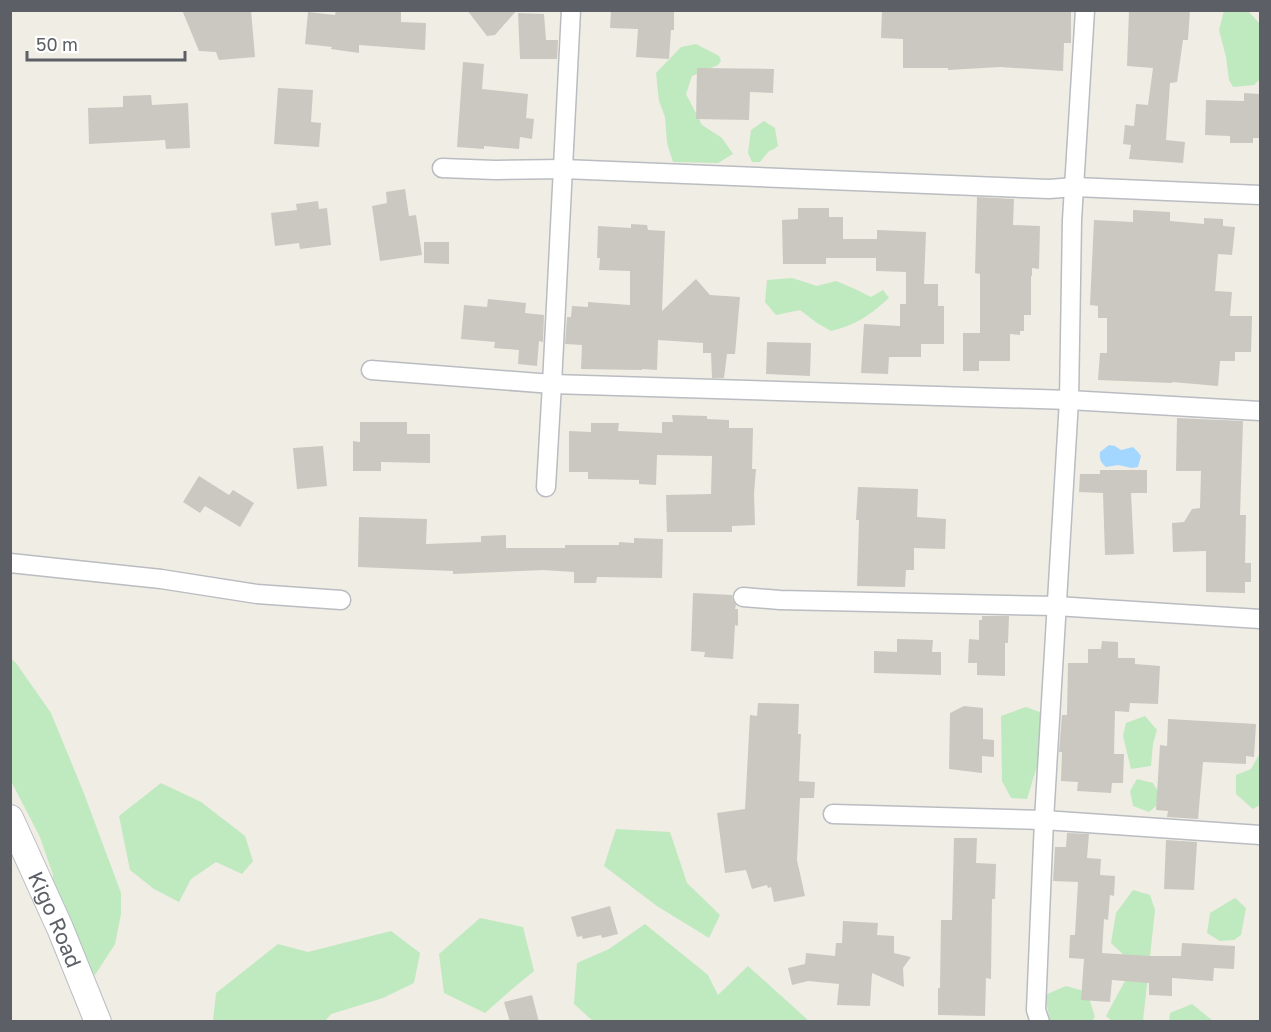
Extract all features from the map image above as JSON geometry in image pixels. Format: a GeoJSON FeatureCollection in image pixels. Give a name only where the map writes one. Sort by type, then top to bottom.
{"type":"FeatureCollection","features":[{"type":"Feature","properties":{"kind":"street"},"geometry":{"type":"LineString","coordinates":[[546,487],[571,10]]}},
{"type":"Feature","properties":{"kind":"street"},"geometry":{"type":"LineString","coordinates":[[1040,1022],[1036,1010],[1044,820],[1069,400],[1072,220],[1084,10]]}},
{"type":"Feature","properties":{"kind":"street"},"geometry":{"type":"LineString","coordinates":[[442,168],[563,169],[1049,189],[1075,187],[1260,195]]}},
{"type":"Feature","properties":{"kind":"street"},"geometry":{"type":"LineString","coordinates":[[371,370],[552,384],[1069,400],[1260,411]]}},
{"type":"Feature","properties":{"kind":"street"},"geometry":{"type":"LineString","coordinates":[[10,563],[161,579],[257,594],[341,600]]}},
{"type":"Feature","properties":{"kind":"street"},"geometry":{"type":"LineString","coordinates":[[743,597],[780,600],[1056,606],[1260,619]]}},
{"type":"Feature","properties":{"kind":"street"},"geometry":{"type":"LineString","coordinates":[[833,814],[1044,820],[1260,835]]}},
{"type":"Feature","properties":{"kind":"street","name":"Kigo Road"},"geometry":{"type":"LineString","coordinates":[[10,818],[60,928],[98,1022]]}},
{"type":"Feature","properties":{"kind":"green space"},"geometry":{"type":"Polygon","coordinates":[[[1224,11],[1248,11],[1260,24],[1260,79],[1254,85],[1233,87],[1229,80],[1219,30],[1224,11]]]}},
{"type":"Feature","properties":{"kind":"green space"},"geometry":{"type":"Polygon","coordinates":[[[696,44],[719,56],[721,61],[718,65],[692,76],[686,94],[702,125],[722,138],[733,154],[718,163],[673,162],[667,143],[665,117],[659,101],[656,73],[681,47],[696,44]]]}},
{"type":"Feature","properties":{"kind":"green space"},"geometry":{"type":"Polygon","coordinates":[[[764,121],[775,128],[778,146],[769,151],[760,162],[752,162],[748,153],[751,130],[764,121]]]}},
{"type":"Feature","properties":{"kind":"green space"},"geometry":{"type":"Polygon","coordinates":[[[792,278],[817,286],[836,281],[871,297],[883,290],[889,298],[862,319],[831,331],[800,310],[776,315],[765,302],[767,280],[792,278]]]}},
{"type":"Feature","properties":{"kind":"green space"},"geometry":{"type":"Polygon","coordinates":[[[10,658],[16,663],[51,713],[121,893],[121,914],[115,944],[95,975],[48,932],[53,875],[40,837],[11,781],[10,658]]]}},
{"type":"Feature","properties":{"kind":"green space"},"geometry":{"type":"Polygon","coordinates":[[[1026,707],[1045,714],[1042,750],[1027,799],[1011,798],[1002,781],[1001,716],[1026,707]]]}},
{"type":"Feature","properties":{"kind":"green space"},"geometry":{"type":"Polygon","coordinates":[[[1145,716],[1157,730],[1151,766],[1131,769],[1123,736],[1126,723],[1145,716]]]}},
{"type":"Feature","properties":{"kind":"green space"},"geometry":{"type":"Polygon","coordinates":[[[1260,753],[1260,805],[1253,809],[1236,794],[1236,775],[1251,769],[1260,753]]]}},
{"type":"Feature","properties":{"kind":"green space"},"geometry":{"type":"Polygon","coordinates":[[[1137,779],[1153,783],[1163,800],[1149,812],[1133,806],[1130,791],[1137,779]]]}},
{"type":"Feature","properties":{"kind":"green space"},"geometry":{"type":"Polygon","coordinates":[[[161,783],[201,802],[245,836],[253,861],[242,874],[216,862],[191,879],[179,902],[154,889],[130,870],[119,816],[161,783]]]}},
{"type":"Feature","properties":{"kind":"green space"},"geometry":{"type":"Polygon","coordinates":[[[616,829],[670,832],[687,883],[720,915],[709,938],[657,906],[604,866],[616,829]]]}},
{"type":"Feature","properties":{"kind":"green space"},"geometry":{"type":"Polygon","coordinates":[[[1133,890],[1150,895],[1155,910],[1143,1021],[1112,1021],[1106,1016],[1126,979],[1127,958],[1111,943],[1116,913],[1133,890]]]}},
{"type":"Feature","properties":{"kind":"green space"},"geometry":{"type":"Polygon","coordinates":[[[1235,898],[1246,908],[1241,935],[1234,940],[1220,941],[1207,933],[1210,913],[1235,898]]]}},
{"type":"Feature","properties":{"kind":"green space"},"geometry":{"type":"Polygon","coordinates":[[[480,918],[523,927],[534,971],[485,1013],[444,993],[439,954],[480,918]]]}},
{"type":"Feature","properties":{"kind":"green space"},"geometry":{"type":"Polygon","coordinates":[[[645,924],[708,975],[718,995],[748,966],[809,1021],[593,1021],[574,1004],[577,963],[609,949],[645,924]]]}},
{"type":"Feature","properties":{"kind":"green space"},"geometry":{"type":"Polygon","coordinates":[[[391,931],[420,953],[414,983],[383,998],[331,1014],[325,1021],[213,1021],[216,993],[278,944],[308,952],[391,931]]]}},
{"type":"Feature","properties":{"kind":"green space"},"geometry":{"type":"Polygon","coordinates":[[[1066,986],[1087,992],[1095,1017],[1092,1021],[1050,1021],[1045,995],[1066,986]]]}},
{"type":"Feature","properties":{"kind":"green space"},"geometry":{"type":"Polygon","coordinates":[[[1192,1004],[1213,1021],[1169,1021],[1170,1013],[1192,1004]]]}},
{"type":"Feature","properties":{"kind":"water"},"geometry":{"type":"Polygon","coordinates":[[[1109,445],[1121,450],[1133,447],[1141,456],[1138,467],[1118,465],[1106,467],[1101,461],[1100,452],[1109,445]]]}},
{"type":"Feature","properties":{"kind":"building"},"geometry":{"type":"Polygon","coordinates":[[[182,10],[251,10],[255,57],[219,60],[216,52],[199,51],[182,10]]]}},
{"type":"Feature","properties":{"kind":"building"},"geometry":{"type":"Polygon","coordinates":[[[336,10],[401,10],[401,22],[426,23],[425,50],[359,45],[359,53],[305,44],[308,12],[335,15],[336,10]]]}},
{"type":"Feature","properties":{"kind":"building"},"geometry":{"type":"Polygon","coordinates":[[[467,10],[517,10],[495,35],[487,36],[467,10]]]}},
{"type":"Feature","properties":{"kind":"building"},"geometry":{"type":"Polygon","coordinates":[[[611,10],[674,10],[674,30],[671,30],[669,59],[636,57],[638,29],[610,28],[611,10]]]}},
{"type":"Feature","properties":{"kind":"building"},"geometry":{"type":"Polygon","coordinates":[[[882,10],[1071,10],[1071,43],[1064,43],[1063,71],[1000,67],[948,70],[948,68],[903,68],[903,39],[881,38],[882,10]]]}},
{"type":"Feature","properties":{"kind":"building"},"geometry":{"type":"Polygon","coordinates":[[[1129,10],[1190,10],[1188,40],[1183,40],[1177,82],[1170,83],[1166,140],[1185,142],[1183,163],[1129,159],[1131,145],[1123,144],[1125,125],[1134,126],[1136,104],[1148,105],[1153,68],[1127,66],[1129,10]]]}},
{"type":"Feature","properties":{"kind":"building"},"geometry":{"type":"Polygon","coordinates":[[[518,13],[544,14],[546,40],[558,40],[557,59],[520,59],[518,13]]]}},
{"type":"Feature","properties":{"kind":"building"},"geometry":{"type":"Polygon","coordinates":[[[463,62],[484,64],[482,89],[528,94],[526,118],[534,119],[532,139],[520,137],[519,149],[484,146],[484,149],[457,147],[463,62]]]}},
{"type":"Feature","properties":{"kind":"building"},"geometry":{"type":"Polygon","coordinates":[[[697,68],[774,69],[773,93],[750,92],[749,120],[696,119],[697,68]]]}},
{"type":"Feature","properties":{"kind":"building"},"geometry":{"type":"Polygon","coordinates":[[[278,88],[313,90],[311,122],[321,123],[319,147],[274,144],[278,88]]]}},
{"type":"Feature","properties":{"kind":"building"},"geometry":{"type":"Polygon","coordinates":[[[1244,93],[1260,94],[1260,138],[1253,138],[1253,143],[1230,143],[1230,136],[1205,135],[1206,100],[1244,101],[1244,93]]]}},
{"type":"Feature","properties":{"kind":"building"},"geometry":{"type":"Polygon","coordinates":[[[151,95],[152,105],[188,103],[190,148],[166,149],[165,140],[89,144],[88,108],[123,107],[123,96],[151,95]]]}},
{"type":"Feature","properties":{"kind":"building"},"geometry":{"type":"Polygon","coordinates":[[[405,189],[409,216],[416,215],[422,255],[380,261],[372,206],[387,203],[386,192],[405,189]]]}},
{"type":"Feature","properties":{"kind":"building"},"geometry":{"type":"Polygon","coordinates":[[[977,197],[1014,199],[1013,225],[1040,226],[1039,269],[1032,268],[1031,315],[1024,315],[1024,331],[1020,331],[1020,335],[1010,334],[1010,361],[979,361],[979,371],[963,371],[963,333],[980,333],[980,274],[975,273],[977,197]]]}},
{"type":"Feature","properties":{"kind":"building"},"geometry":{"type":"Polygon","coordinates":[[[318,201],[319,209],[327,208],[331,245],[300,249],[299,243],[275,246],[271,213],[297,210],[296,204],[318,201]]]}},
{"type":"Feature","properties":{"kind":"building"},"geometry":{"type":"Polygon","coordinates":[[[798,208],[829,208],[829,217],[843,217],[843,239],[877,239],[877,230],[926,232],[924,284],[938,284],[938,306],[944,306],[944,344],[921,344],[921,357],[889,357],[888,374],[861,373],[864,324],[900,326],[900,304],[906,304],[906,272],[876,271],[876,258],[826,258],[826,264],[783,264],[782,220],[798,219],[798,208]]]}},
{"type":"Feature","properties":{"kind":"building"},"geometry":{"type":"Polygon","coordinates":[[[1133,210],[1170,212],[1170,221],[1204,224],[1204,218],[1223,219],[1223,226],[1235,227],[1232,255],[1218,254],[1215,291],[1232,292],[1230,316],[1252,316],[1251,352],[1235,352],[1235,361],[1220,361],[1218,386],[1098,380],[1100,353],[1107,353],[1107,318],[1098,318],[1098,306],[1090,305],[1094,220],[1133,222],[1133,210]]]}},
{"type":"Feature","properties":{"kind":"building"},"geometry":{"type":"Polygon","coordinates":[[[631,224],[647,225],[648,230],[665,231],[662,311],[696,279],[710,295],[740,297],[735,354],[727,354],[724,378],[712,378],[711,353],[703,353],[703,343],[658,340],[657,370],[581,369],[582,345],[565,344],[567,317],[571,317],[572,306],[588,307],[588,302],[630,305],[630,271],[599,270],[600,258],[597,258],[598,226],[631,228],[631,224]]]}},
{"type":"Feature","properties":{"kind":"building"},"geometry":{"type":"Polygon","coordinates":[[[424,242],[449,242],[449,264],[424,263],[424,242]]]}},
{"type":"Feature","properties":{"kind":"building"},"geometry":{"type":"Polygon","coordinates":[[[488,299],[526,303],[525,313],[544,315],[543,342],[539,341],[537,366],[518,364],[519,350],[494,348],[495,342],[461,339],[464,305],[487,307],[488,299]]]}},
{"type":"Feature","properties":{"kind":"building"},"geometry":{"type":"Polygon","coordinates":[[[767,342],[811,343],[810,376],[766,374],[767,342]]]}},
{"type":"Feature","properties":{"kind":"building"},"geometry":{"type":"Polygon","coordinates":[[[672,415],[707,416],[707,419],[729,420],[729,428],[753,428],[752,469],[756,469],[755,525],[732,526],[732,532],[667,532],[666,495],[711,494],[712,456],[657,455],[656,485],[639,484],[639,480],[588,479],[588,472],[569,472],[569,431],[591,432],[591,423],[619,423],[618,431],[662,433],[662,422],[673,422],[672,415]]]}},
{"type":"Feature","properties":{"kind":"building"},"geometry":{"type":"Polygon","coordinates":[[[1177,418],[1243,421],[1240,515],[1246,515],[1245,563],[1251,563],[1251,582],[1245,582],[1245,593],[1206,592],[1206,551],[1173,552],[1172,523],[1184,522],[1192,509],[1200,508],[1201,471],[1176,471],[1177,418]]]}},
{"type":"Feature","properties":{"kind":"building"},"geometry":{"type":"Polygon","coordinates":[[[360,422],[407,422],[407,434],[430,434],[430,463],[381,462],[381,471],[353,471],[353,441],[360,442],[360,422]]]}},
{"type":"Feature","properties":{"kind":"building"},"geometry":{"type":"Polygon","coordinates":[[[323,446],[327,486],[297,489],[293,448],[323,446]]]}},
{"type":"Feature","properties":{"kind":"building"},"geometry":{"type":"Polygon","coordinates":[[[1100,470],[1147,470],[1147,493],[1131,493],[1134,554],[1105,555],[1103,493],[1079,492],[1080,474],[1100,474],[1100,470]]]}},
{"type":"Feature","properties":{"kind":"building"},"geometry":{"type":"Polygon","coordinates":[[[199,476],[229,495],[233,490],[254,503],[240,527],[205,506],[200,513],[183,502],[199,476]]]}},
{"type":"Feature","properties":{"kind":"building"},"geometry":{"type":"Polygon","coordinates":[[[858,487],[918,489],[917,517],[946,519],[945,549],[914,548],[914,570],[906,570],[905,587],[857,586],[858,487]]]}},
{"type":"Feature","properties":{"kind":"building"},"geometry":{"type":"Polygon","coordinates":[[[359,517],[427,519],[426,544],[481,542],[481,536],[506,535],[506,548],[619,545],[619,542],[634,543],[634,538],[663,539],[662,578],[597,577],[596,583],[574,583],[574,572],[543,570],[453,574],[453,571],[358,567],[359,517]]]}},
{"type":"Feature","properties":{"kind":"building"},"geometry":{"type":"Polygon","coordinates":[[[693,593],[732,595],[736,605],[735,609],[738,609],[733,659],[704,657],[705,652],[691,651],[693,593]]]}},
{"type":"Feature","properties":{"kind":"building"},"geometry":{"type":"Polygon","coordinates":[[[982,616],[1009,616],[1008,643],[1005,643],[1005,676],[977,675],[977,663],[968,663],[969,639],[979,640],[979,620],[982,620],[982,616]]]}},
{"type":"Feature","properties":{"kind":"building"},"geometry":{"type":"Polygon","coordinates":[[[897,639],[933,640],[932,652],[941,652],[941,675],[874,673],[874,651],[897,652],[897,639]]]}},
{"type":"Feature","properties":{"kind":"building"},"geometry":{"type":"Polygon","coordinates":[[[1102,641],[1118,642],[1118,658],[1135,658],[1135,664],[1160,666],[1158,704],[1130,703],[1129,712],[1115,711],[1114,754],[1124,754],[1123,783],[1112,783],[1111,793],[1077,791],[1078,782],[1061,781],[1062,752],[1059,752],[1062,715],[1067,715],[1068,663],[1088,663],[1088,649],[1101,649],[1102,641]]]}},
{"type":"Feature","properties":{"kind":"building"},"geometry":{"type":"Polygon","coordinates":[[[758,703],[799,704],[798,734],[801,734],[799,781],[815,782],[814,798],[800,798],[797,860],[805,896],[774,902],[771,887],[768,888],[767,885],[752,889],[746,870],[725,873],[717,813],[745,809],[750,715],[757,716],[758,703]]]}},
{"type":"Feature","properties":{"kind":"building"},"geometry":{"type":"Polygon","coordinates":[[[964,706],[983,708],[983,739],[994,740],[994,757],[982,756],[982,773],[949,769],[950,713],[964,706]]]}},
{"type":"Feature","properties":{"kind":"building"},"geometry":{"type":"Polygon","coordinates":[[[1168,719],[1256,724],[1254,757],[1246,756],[1246,764],[1203,762],[1198,819],[1167,817],[1168,811],[1156,810],[1160,745],[1167,746],[1168,719]]]}},
{"type":"Feature","properties":{"kind":"building"},"geometry":{"type":"Polygon","coordinates":[[[1067,833],[1089,834],[1087,858],[1101,859],[1100,875],[1115,876],[1114,896],[1110,895],[1108,920],[1104,919],[1102,953],[1181,956],[1182,943],[1235,946],[1234,969],[1214,968],[1213,981],[1172,978],[1172,996],[1149,995],[1149,983],[1112,980],[1110,1002],[1081,1000],[1084,959],[1069,958],[1070,935],[1075,935],[1078,882],[1053,881],[1055,847],[1066,847],[1067,833]]]}},
{"type":"Feature","properties":{"kind":"building"},"geometry":{"type":"Polygon","coordinates":[[[954,838],[977,838],[976,863],[996,864],[995,899],[992,899],[991,979],[986,978],[985,1016],[938,1015],[941,920],[952,920],[954,838]]]}},
{"type":"Feature","properties":{"kind":"building"},"geometry":{"type":"Polygon","coordinates":[[[1166,840],[1197,842],[1194,890],[1164,889],[1166,840]]]}},
{"type":"Feature","properties":{"kind":"building"},"geometry":{"type":"Polygon","coordinates":[[[610,906],[618,934],[602,938],[601,935],[583,939],[582,936],[577,937],[571,917],[610,906]]]}},
{"type":"Feature","properties":{"kind":"building"},"geometry":{"type":"Polygon","coordinates":[[[843,921],[878,923],[877,935],[894,936],[894,953],[911,957],[903,968],[904,987],[872,973],[870,1006],[837,1005],[839,984],[808,981],[792,985],[788,968],[805,964],[806,953],[835,956],[836,943],[842,943],[843,921]]]}},
{"type":"Feature","properties":{"kind":"building"},"geometry":{"type":"Polygon","coordinates":[[[532,995],[539,1022],[510,1022],[504,1002],[532,995]]]}}]}
